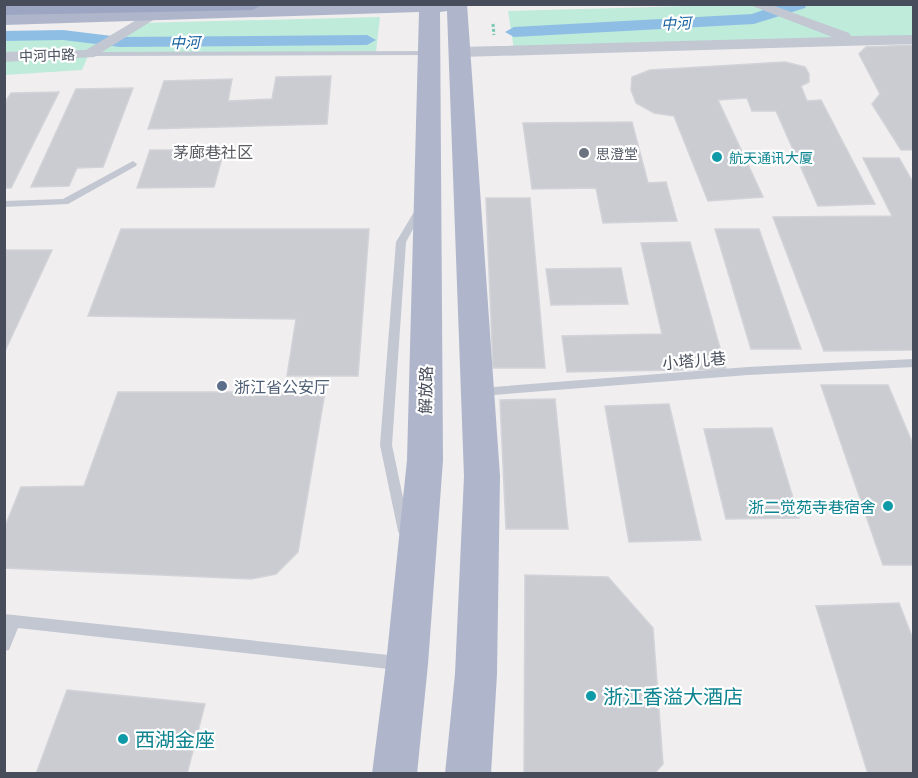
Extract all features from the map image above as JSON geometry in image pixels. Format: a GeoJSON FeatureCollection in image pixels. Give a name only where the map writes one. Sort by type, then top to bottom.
{"type":"FeatureCollection","features":[{"type":"Feature","properties":{"kind":"highway"},"geometry":{"type":"LineString","coordinates":[[4,9],[253,4]]}},
{"type":"Feature","properties":{"kind":"highway"},"geometry":{"type":"LineString","coordinates":[[4,18],[71,8]]}},
{"type":"Feature","properties":{"kind":"main road"},"geometry":{"type":"LineString","coordinates":[[4,18],[479,4]]}},
{"type":"Feature","properties":{"kind":"main road","name":"解放路"},"geometry":{"type":"LineString","coordinates":[[429,5],[445,52],[477,392],[482,476],[476,674],[468,774]]}},
{"type":"Feature","properties":{"kind":"main road","name":"解放路"},"geometry":{"type":"LineString","coordinates":[[394,774],[407,664],[424,460],[427,195],[445,52],[458,5]]}},
{"type":"Feature","properties":{"kind":"street"},"geometry":{"type":"LineString","coordinates":[[760,6],[857,41]]}},
{"type":"Feature","properties":{"kind":"street"},"geometry":{"type":"LineString","coordinates":[[88,54],[153,14]]}},
{"type":"Feature","properties":{"kind":"street"},"geometry":{"type":"LineString","coordinates":[[445,52],[914,39]]}},
{"type":"Feature","properties":{"kind":"street","name":"中河中路"},"geometry":{"type":"LineString","coordinates":[[4,57],[88,54]]}},
{"type":"Feature","properties":{"kind":"lane"},"geometry":{"type":"LineString","coordinates":[[88,54],[445,52]]}},
{"type":"Feature","properties":{"kind":"lane"},"geometry":{"type":"LineString","coordinates":[[4,204],[65,202],[133,164]]}},
{"type":"Feature","properties":{"kind":"lane","name":"小塔儿巷"},"geometry":{"type":"LineString","coordinates":[[477,392],[748,371],[914,363]]}},
{"type":"Feature","properties":{"kind":"lane"},"geometry":{"type":"LineString","coordinates":[[4,645],[9,620],[407,664]]}},
{"type":"Feature","properties":{"kind":"green space"},"geometry":{"type":"Polygon","coordinates":[[[727,5],[913,5],[913,38],[514,50],[508,11],[727,5]]]}},
{"type":"Feature","properties":{"kind":"green space"},"geometry":{"type":"Polygon","coordinates":[[[380,17],[376,52],[89,54],[82,70],[5,75],[5,36],[63,35],[105,44],[139,23],[380,17]]]}},
{"type":"Feature","properties":{"kind":"building"},"geometry":{"type":"Polygon","coordinates":[[[914,45],[914,150],[901,150],[872,104],[880,94],[859,54],[866,47],[914,45]]]}},
{"type":"Feature","properties":{"kind":"building","name":"航天通讯大厦"},"geometry":{"type":"Polygon","coordinates":[[[785,62],[805,67],[809,74],[809,82],[801,86],[807,101],[821,100],[875,204],[818,206],[776,111],[752,111],[747,98],[718,100],[763,197],[708,201],[674,116],[654,113],[636,103],[631,90],[632,77],[650,70],[785,62]]]}},
{"type":"Feature","properties":{"kind":"building"},"geometry":{"type":"Polygon","coordinates":[[[331,76],[327,124],[148,129],[164,81],[232,79],[228,101],[272,99],[276,77],[331,76]]]}},
{"type":"Feature","properties":{"kind":"building"},"geometry":{"type":"Polygon","coordinates":[[[133,88],[103,167],[77,168],[69,186],[31,187],[76,89],[133,88]]]}},
{"type":"Feature","properties":{"kind":"building"},"geometry":{"type":"Polygon","coordinates":[[[59,92],[11,188],[4,188],[4,104],[11,93],[59,92]]]}},
{"type":"Feature","properties":{"kind":"building","name":"思澄堂"},"geometry":{"type":"Polygon","coordinates":[[[632,122],[648,183],[666,182],[677,221],[603,223],[596,188],[532,189],[523,123],[632,122]]]}},
{"type":"Feature","properties":{"kind":"building"},"geometry":{"type":"Polygon","coordinates":[[[150,150],[197,150],[195,154],[223,154],[214,187],[137,188],[150,150]]]}},
{"type":"Feature","properties":{"kind":"building"},"geometry":{"type":"Polygon","coordinates":[[[863,158],[899,158],[914,184],[914,350],[824,351],[773,217],[892,216],[863,158]]]}},
{"type":"Feature","properties":{"kind":"building"},"geometry":{"type":"Polygon","coordinates":[[[486,198],[530,198],[545,368],[493,368],[486,198]]]}},
{"type":"Feature","properties":{"kind":"building"},"geometry":{"type":"Polygon","coordinates":[[[121,229],[369,229],[358,376],[287,376],[296,319],[88,316],[121,229]]]}},
{"type":"Feature","properties":{"kind":"building"},"geometry":{"type":"Polygon","coordinates":[[[715,229],[759,229],[801,349],[751,349],[715,229]]]}},
{"type":"Feature","properties":{"kind":"building"},"geometry":{"type":"Polygon","coordinates":[[[690,242],[726,369],[567,372],[562,336],[662,334],[641,243],[690,242]]]}},
{"type":"Feature","properties":{"kind":"building"},"geometry":{"type":"Polygon","coordinates":[[[4,250],[52,250],[4,353],[4,250]]]}},
{"type":"Feature","properties":{"kind":"building"},"geometry":{"type":"Polygon","coordinates":[[[621,268],[628,304],[551,305],[546,269],[621,268]]]}},
{"type":"Feature","properties":{"kind":"building","name":"浙二觉苑寺巷宿舍"},"geometry":{"type":"Polygon","coordinates":[[[821,385],[888,385],[914,447],[914,565],[883,565],[821,385]]]}},
{"type":"Feature","properties":{"kind":"building"},"geometry":{"type":"Polygon","coordinates":[[[118,392],[325,392],[298,552],[276,574],[251,579],[4,568],[4,529],[21,487],[84,486],[118,392]]]}},
{"type":"Feature","properties":{"kind":"building"},"geometry":{"type":"Polygon","coordinates":[[[555,399],[568,529],[506,529],[500,400],[555,399]]]}},
{"type":"Feature","properties":{"kind":"building"},"geometry":{"type":"Polygon","coordinates":[[[669,404],[701,540],[629,542],[605,406],[669,404]]]}},
{"type":"Feature","properties":{"kind":"building"},"geometry":{"type":"Polygon","coordinates":[[[772,428],[799,518],[726,519],[704,429],[772,428]]]}},
{"type":"Feature","properties":{"kind":"building","name":"浙江香溢大酒店"},"geometry":{"type":"Polygon","coordinates":[[[525,575],[608,577],[653,628],[663,764],[654,774],[524,774],[525,575]]]}},
{"type":"Feature","properties":{"kind":"building"},"geometry":{"type":"Polygon","coordinates":[[[899,603],[914,642],[914,774],[868,774],[816,606],[899,603]]]}},
{"type":"Feature","properties":{"kind":"building","name":"西湖金座"},"geometry":{"type":"Polygon","coordinates":[[[67,690],[205,704],[187,774],[36,774],[67,690]]]}},
{"type":"Feature","properties":{"kind":"waterway","name":"中河"},"geometry":{"type":"LineString","coordinates":[[514,32],[754,19],[799,4]]}},
{"type":"Feature","properties":{"kind":"waterway","name":"中河"},"geometry":{"type":"LineString","coordinates":[[4,36],[63,35],[120,42],[367,40]]}},
{"type":"Feature","properties":{"kind":"place","name":"思澄堂"},"geometry":{"type":"Point","coordinates":[584,153]}},
{"type":"Feature","properties":{"kind":"place","name":"航天通讯大厦"},"geometry":{"type":"Point","coordinates":[717,157]}},
{"type":"Feature","properties":{"kind":"place","name":"浙江省公安厅"},"geometry":{"type":"Point","coordinates":[222,386]}},
{"type":"Feature","properties":{"kind":"place","name":"浙二觉苑寺巷宿舍"},"geometry":{"type":"Point","coordinates":[888,506]}},
{"type":"Feature","properties":{"kind":"place","name":"浙江香溢大酒店"},"geometry":{"type":"Point","coordinates":[591,696]}},
{"type":"Feature","properties":{"kind":"place","name":"西湖金座"},"geometry":{"type":"Point","coordinates":[123,739]}},
{"type":"Feature","properties":{"kind":"district","name":"茅廊巷社区"},"geometry":{"type":"Point","coordinates":[213,151]}}]}
